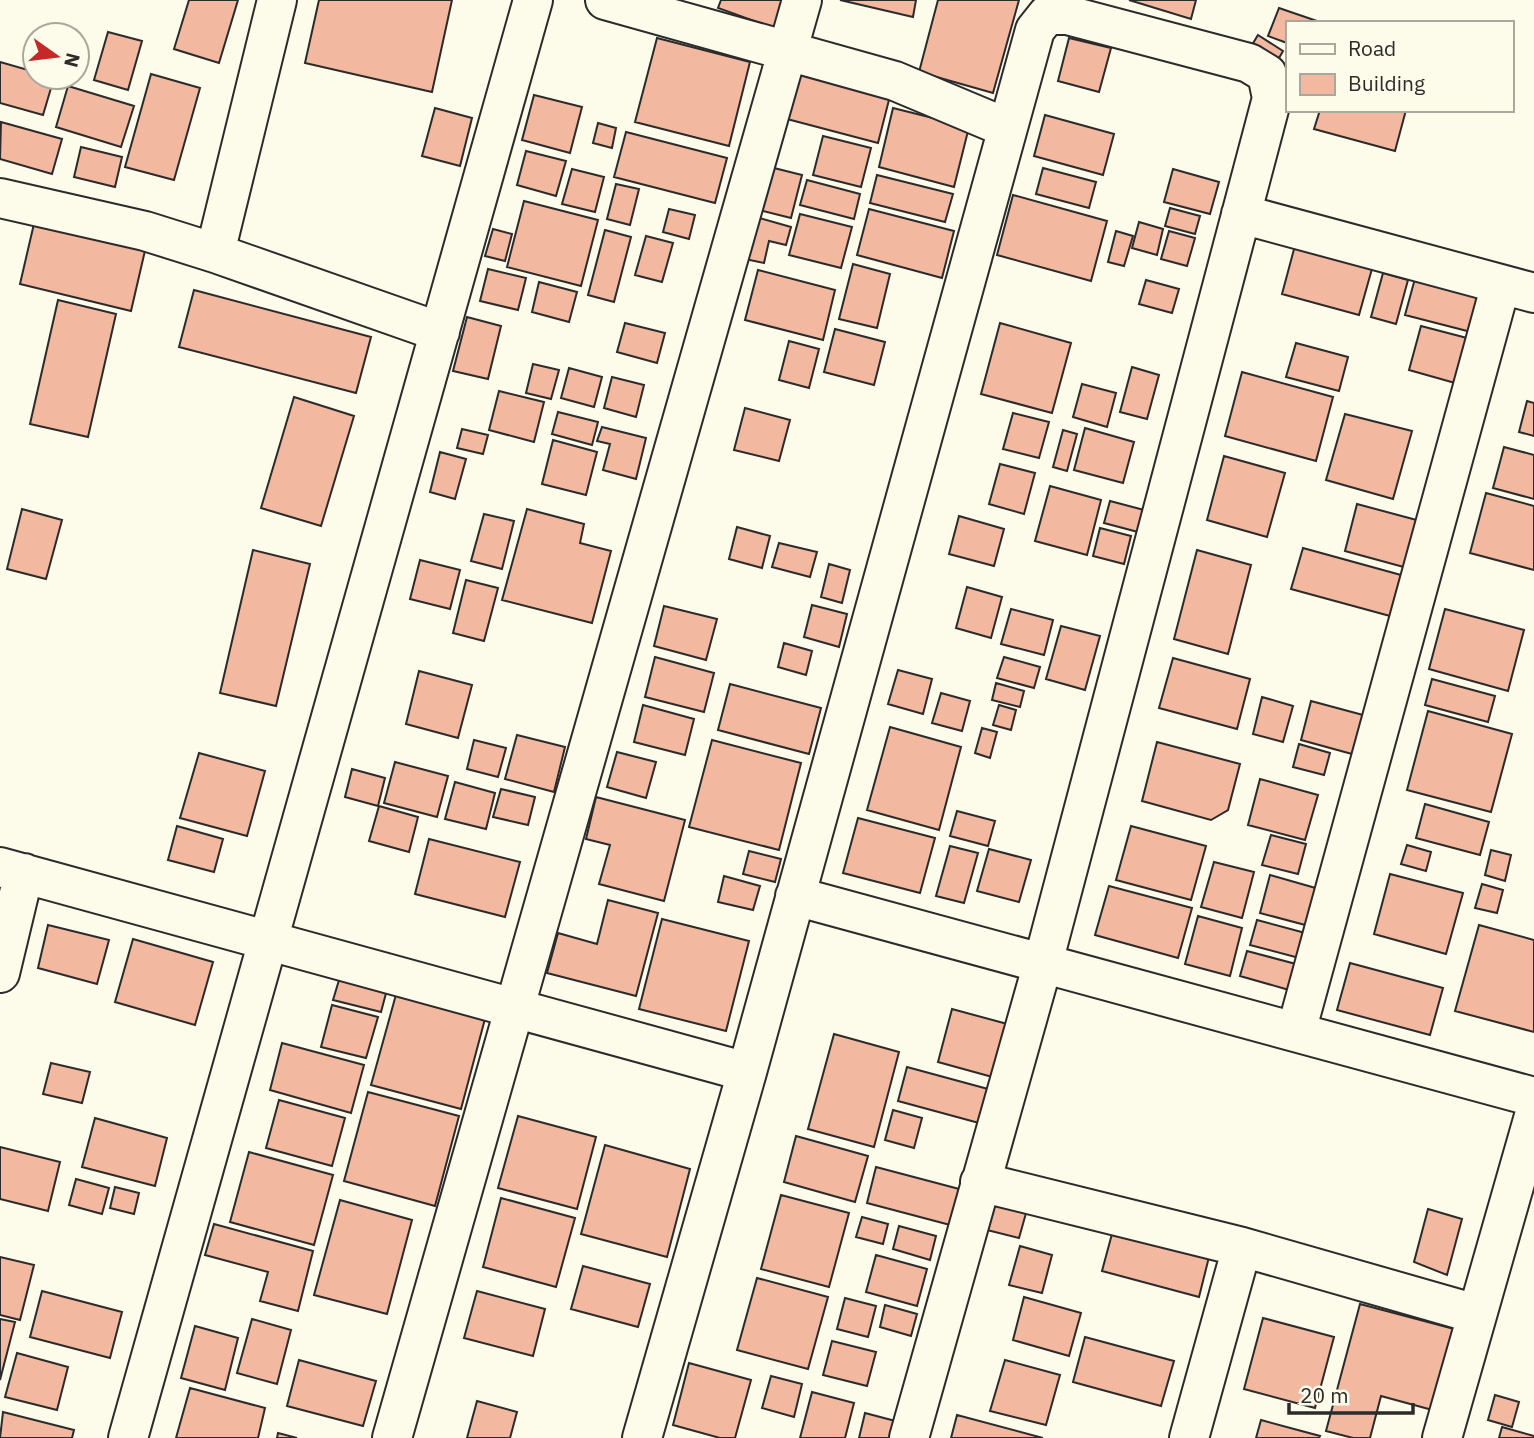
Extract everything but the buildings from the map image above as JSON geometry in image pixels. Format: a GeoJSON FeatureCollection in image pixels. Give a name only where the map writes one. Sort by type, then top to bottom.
{"type":"FeatureCollection","features":[{"type":"Feature","properties":{"kind":"street"},"geometry":{"type":"LineString","coordinates":[[215,253],[277,0]]}},
{"type":"Feature","properties":{"kind":"street"},"geometry":{"type":"LineString","coordinates":[[128,1438],[533,0]]}},
{"type":"Feature","properties":{"kind":"street"},"geometry":{"type":"LineString","coordinates":[[605,0],[895,81],[1007,128]]}},
{"type":"Feature","properties":{"kind":"street"},"geometry":{"type":"LineString","coordinates":[[392,1438],[802,0]]}},
{"type":"Feature","properties":{"kind":"street"},"geometry":{"type":"LineString","coordinates":[[642,1438],[747,1072],[1034,30],[1047,15],[1070,7],[1249,63],[1267,74],[1272,98],[1043,963],[909,1438]]}},
{"type":"Feature","properties":{"kind":"street"},"geometry":{"type":"LineString","coordinates":[[0,198],[145,231],[440,332]]}},
{"type":"Feature","properties":{"kind":"street"},"geometry":{"type":"LineString","coordinates":[[1241,214],[1517,289],[1296,1032]]}},
{"type":"Feature","properties":{"kind":"street"},"geometry":{"type":"LineString","coordinates":[[0,973],[12,870],[747,1072]]}},
{"type":"Feature","properties":{"kind":"street"},"geometry":{"type":"LineString","coordinates":[[795,896],[1534,1097]]}},
{"type":"Feature","properties":{"kind":"street"},"geometry":{"type":"LineString","coordinates":[[1442,1438],[1534,1116]]}},
{"type":"Feature","properties":{"kind":"street"},"geometry":{"type":"LineString","coordinates":[[980,1182],[1242,1247],[1476,1314]]}},
{"type":"Feature","properties":{"kind":"street"},"geometry":{"type":"LineString","coordinates":[[1189,1438],[1242,1247]]}}]}
